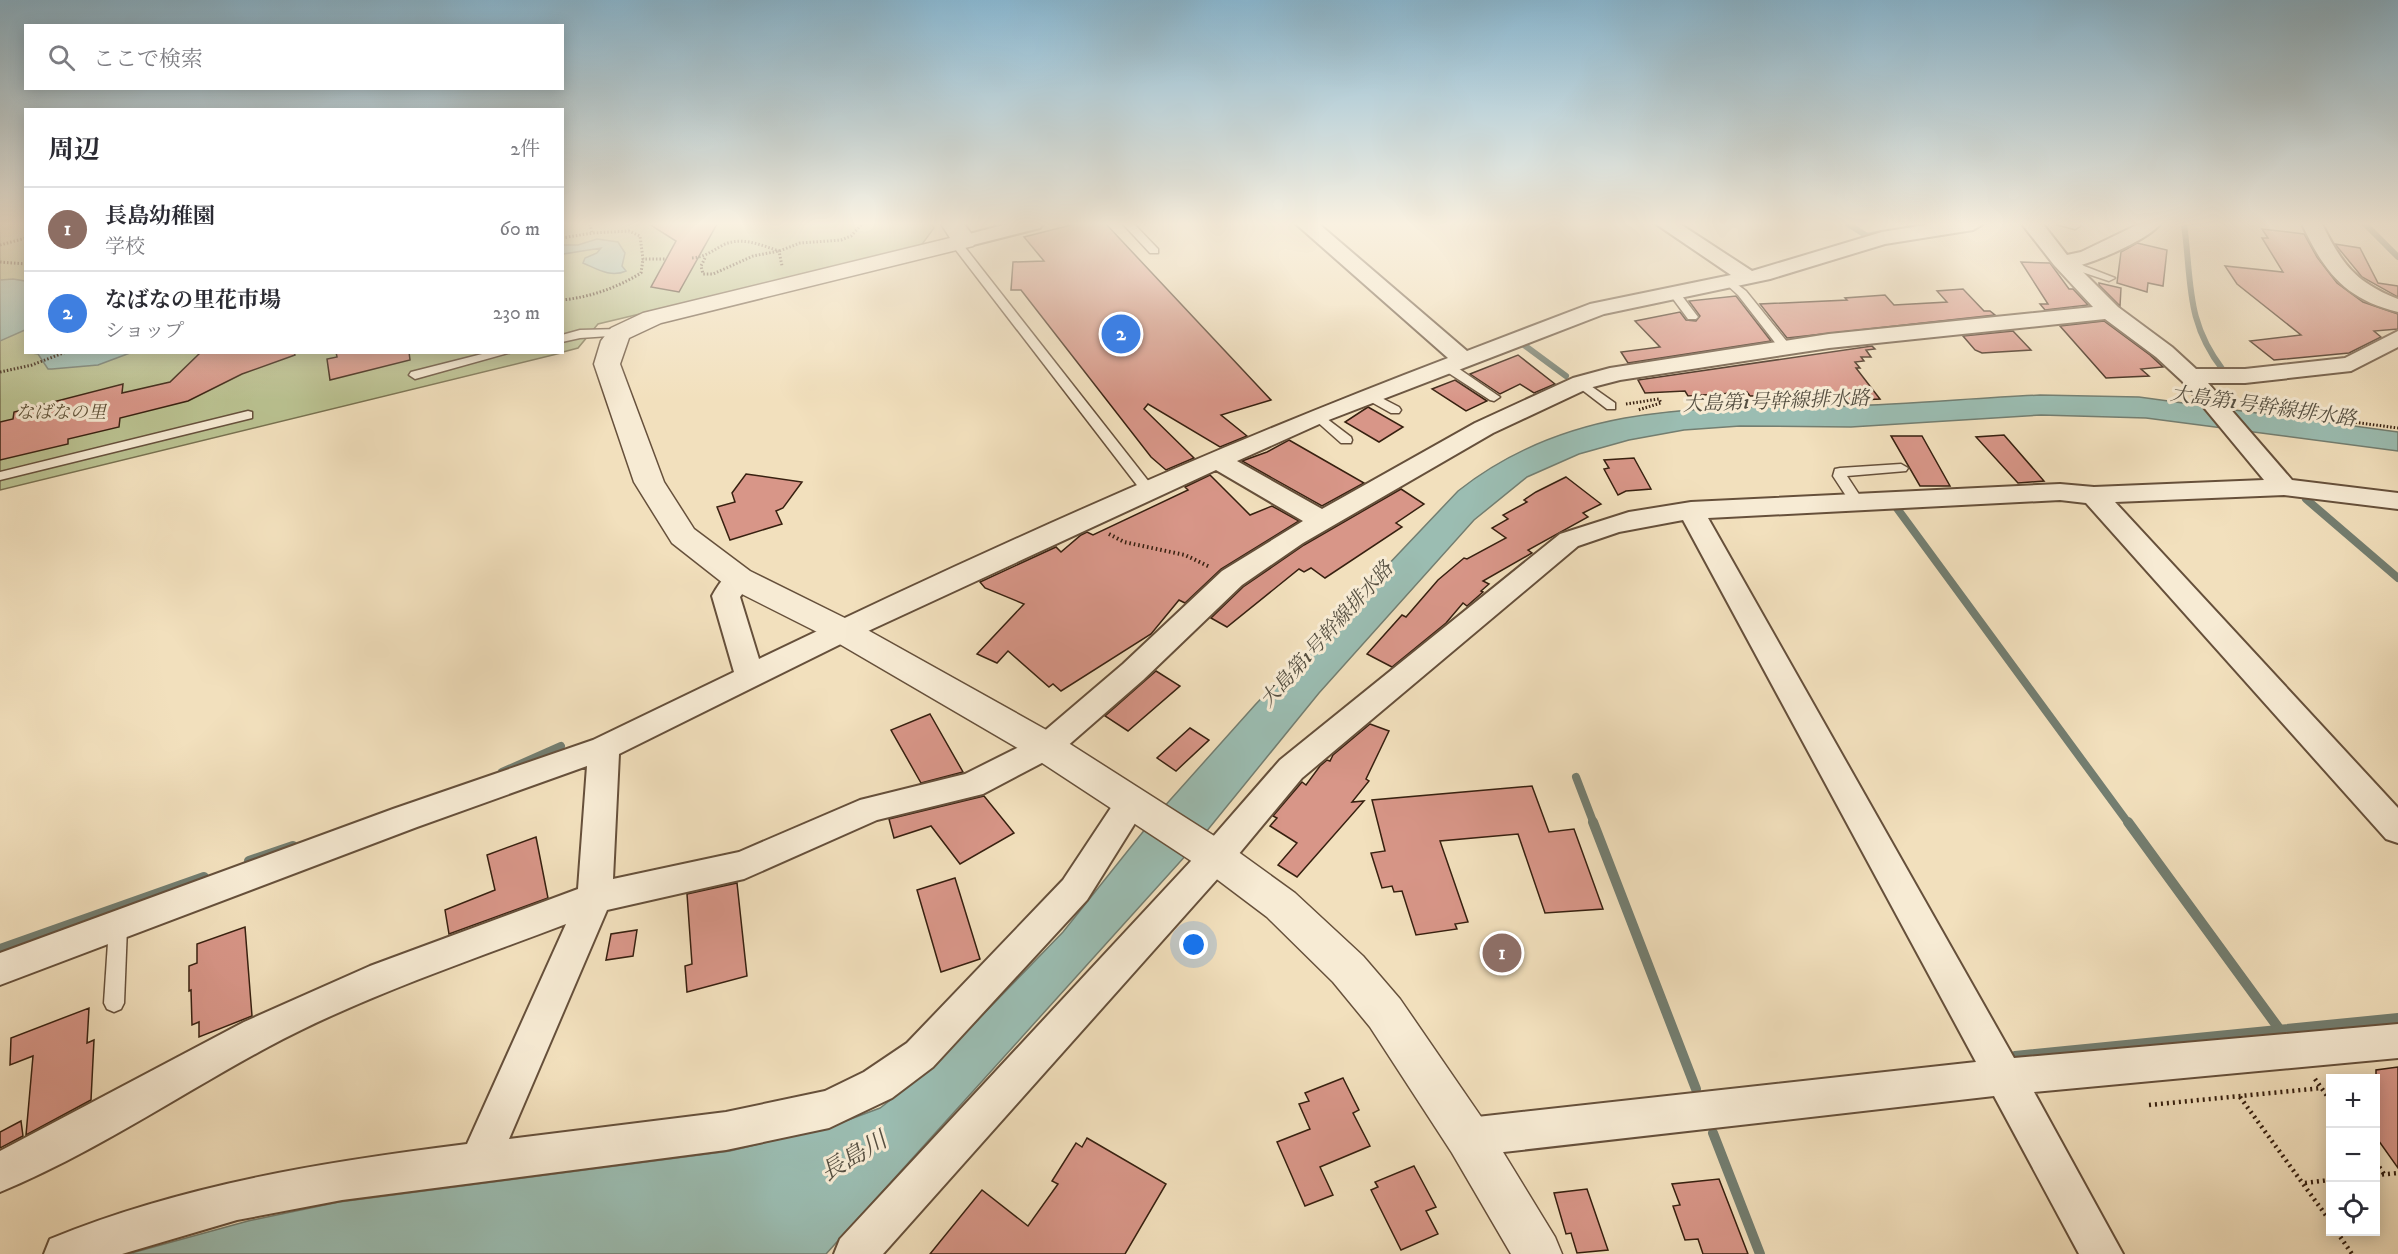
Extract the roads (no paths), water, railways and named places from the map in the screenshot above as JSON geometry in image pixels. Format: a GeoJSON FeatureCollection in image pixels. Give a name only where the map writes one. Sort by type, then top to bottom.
{"type":"FeatureCollection","features":[{"type":"Feature","properties":{"kind":"street"},"geometry":{"type":"LineString","coordinates":[[790,283],[652,318],[620,333],[614,341],[607,364],[649,482],[683,536],[739,579],[843,631],[1046,747],[1216,856],[1281,905],[1348,969],[1385,1013],[1468,1137],[1538,1254]]}},
{"type":"Feature","properties":{"kind":"street"},"geometry":{"type":"LineString","coordinates":[[1369,283],[1456,364]]}},
{"type":"Feature","properties":{"kind":"street"},"geometry":{"type":"LineString","coordinates":[[0,969],[118,927],[405,818],[604,748],[843,631],[1148,490],[1318,416],[1598,309],[1728,283]]}},
{"type":"Feature","properties":{"kind":"street"},"geometry":{"type":"LineString","coordinates":[[2085,283],[2110,312],[2164,352],[2190,376],[2215,402],[2284,487]]}},
{"type":"Feature","properties":{"kind":"street"},"geometry":{"type":"LineString","coordinates":[[2348,283],[2356,289],[2398,306]]}},
{"type":"Feature","properties":{"kind":"street"},"geometry":{"type":"LineString","coordinates":[[0,1172],[98,1122],[257,1034],[383,977],[595,898],[744,865],[872,809],[972,785],[1046,747],[1133,672],[1232,578],[1323,521],[1484,428],[1581,383],[1618,373],[1784,346],[2110,312]]}},
{"type":"Feature","properties":{"kind":"street"},"geometry":{"type":"LineString","coordinates":[[2190,376],[2245,376],[2350,364],[2398,338]]}},
{"type":"Feature","properties":{"kind":"street"},"geometry":{"type":"LineString","coordinates":[[1217,460],[1323,521]]}},
{"type":"Feature","properties":{"kind":"street"},"geometry":{"type":"LineString","coordinates":[[869,1249],[1291,769],[1569,540],[1637,517],[1691,510],[2060,492],[2094,495],[2284,487],[2398,501]]}},
{"type":"Feature","properties":{"kind":"street"},"geometry":{"type":"LineString","coordinates":[[2094,495],[2398,830]]}},
{"type":"Feature","properties":{"kind":"street"},"geometry":{"type":"LineString","coordinates":[[1691,510],[2102,1254]]}},
{"type":"Feature","properties":{"kind":"street"},"geometry":{"type":"LineString","coordinates":[[739,579],[726,596],[750,677]]}},
{"type":"Feature","properties":{"kind":"street"},"geometry":{"type":"LineString","coordinates":[[479,1163],[595,898],[604,748]]}},
{"type":"Feature","properties":{"kind":"street"},"geometry":{"type":"LineString","coordinates":[[65,1254],[134,1228],[237,1200],[342,1180],[726,1131],[829,1109],[878,1085],[920,1055],[1075,890],[1136,806]]}},
{"type":"Feature","properties":{"kind":"street"},"geometry":{"type":"LineString","coordinates":[[1468,1137],[2003,1077],[2398,1041]]}},
{"type":"Feature","properties":{"kind":"lane"},"geometry":{"type":"LineString","coordinates":[[993,283],[1148,490]]}},
{"type":"Feature","properties":{"kind":"lane"},"geometry":{"type":"LineString","coordinates":[[1740,283],[1742,293],[1784,346]]}},
{"type":"Feature","properties":{"kind":"lane"},"geometry":{"type":"LineString","coordinates":[[1675,294],[1692,317]]}},
{"type":"Feature","properties":{"kind":"lane"},"geometry":{"type":"LineString","coordinates":[[564,338],[580,334],[620,333]]}},
{"type":"Feature","properties":{"kind":"lane"},"geometry":{"type":"LineString","coordinates":[[415,375],[498,354]]}},
{"type":"Feature","properties":{"kind":"lane"},"geometry":{"type":"LineString","coordinates":[[1456,364],[1494,397]]}},
{"type":"Feature","properties":{"kind":"lane"},"geometry":{"type":"LineString","coordinates":[[1581,383],[1611,406]]}},
{"type":"Feature","properties":{"kind":"lane"},"geometry":{"type":"LineString","coordinates":[[1370,396],[1395,410]]}},
{"type":"Feature","properties":{"kind":"lane"},"geometry":{"type":"LineString","coordinates":[[0,476],[248,415]]}},
{"type":"Feature","properties":{"kind":"lane"},"geometry":{"type":"LineString","coordinates":[[1318,416],[1346,440]]}},
{"type":"Feature","properties":{"kind":"lane"},"geometry":{"type":"LineString","coordinates":[[1857,502],[1840,476],[1840,472],[1901,468]]}},
{"type":"Feature","properties":{"kind":"lane"},"geometry":{"type":"LineString","coordinates":[[114,1003],[118,927]]}},
{"type":"Feature","properties":{"kind":"water"},"geometry":{"type":"Polygon","coordinates":[[[0,283],[24,283],[24,330],[0,341],[0,283]]]}},
{"type":"Feature","properties":{"kind":"water"},"geometry":{"type":"Polygon","coordinates":[[[38,354],[127,354],[98,365],[48,369],[38,354]]]}},
{"type":"Feature","properties":{"kind":"water"},"geometry":{"type":"Polygon","coordinates":[[[2040,395],[2139,397],[2398,432],[2398,451],[2146,418],[2041,415],[1851,427],[1740,426],[1684,430],[1629,440],[1579,454],[1527,477],[1474,520],[1319,693],[1197,843],[826,1254],[128,1254],[248,1221],[339,1202],[730,1151],[832,1126],[880,1108],[928,1071],[1063,932],[1154,818],[1255,705],[1458,491],[1502,461],[1547,440],[1594,425],[1642,415],[1742,407],[1845,406],[2040,395]]]}},
{"type":"Feature","properties":{"kind":"waterway"},"geometry":{"type":"LineString","coordinates":[[2190,283],[2196,318],[2202,335],[2223,370]]}},
{"type":"Feature","properties":{"kind":"waterway"},"geometry":{"type":"LineString","coordinates":[[1524,345],[1566,376]]}},
{"type":"Feature","properties":{"kind":"waterway"},"geometry":{"type":"LineString","coordinates":[[2306,499],[2398,578]]}},
{"type":"Feature","properties":{"kind":"waterway"},"geometry":{"type":"LineString","coordinates":[[1896,507],[2129,824]]}},
{"type":"Feature","properties":{"kind":"waterway"},"geometry":{"type":"LineString","coordinates":[[502,772],[561,746]]}},
{"type":"Feature","properties":{"kind":"waterway"},"geometry":{"type":"LineString","coordinates":[[1576,777],[1594,824]]}},
{"type":"Feature","properties":{"kind":"waterway"},"geometry":{"type":"LineString","coordinates":[[1593,822],[1696,1089]]}},
{"type":"Feature","properties":{"kind":"waterway"},"geometry":{"type":"LineString","coordinates":[[2128,822],[2280,1030]]}},
{"type":"Feature","properties":{"kind":"waterway"},"geometry":{"type":"LineString","coordinates":[[249,861],[293,846]]}},
{"type":"Feature","properties":{"kind":"waterway"},"geometry":{"type":"LineString","coordinates":[[0,949],[204,877]]}},
{"type":"Feature","properties":{"kind":"waterway"},"geometry":{"type":"LineString","coordinates":[[2280,1030],[2398,1018]]}},
{"type":"Feature","properties":{"kind":"waterway"},"geometry":{"type":"LineString","coordinates":[[2015,1056],[2280,1030]]}},
{"type":"Feature","properties":{"kind":"waterway"},"geometry":{"type":"LineString","coordinates":[[1713,1133],[1760,1254]]}},
{"type":"Feature","properties":{"kind":"place","name":"なばなの里花市場"},"geometry":{"type":"Point","coordinates":[1121,334]}},
{"type":"Feature","properties":{"kind":"place","name":"長島幼稚園"},"geometry":{"type":"Point","coordinates":[1502,953]}},
{"type":"Feature","properties":{"kind":"water label","name":"大島第1号幹線排水路"},"geometry":{"type":"Point","coordinates":[1776,402]}},
{"type":"Feature","properties":{"kind":"water label","name":"大島第1号幹線排水路"},"geometry":{"type":"Point","coordinates":[2263,407]}},
{"type":"Feature","properties":{"kind":"water label","name":"大島第1号幹線排水路"},"geometry":{"type":"Point","coordinates":[1327,635]}},
{"type":"Feature","properties":{"kind":"water label","name":"長島川"},"geometry":{"type":"Point","coordinates":[854,1157]}},
{"type":"Feature","properties":{"kind":"park label","name":"なばなの里"},"geometry":{"type":"Point","coordinates":[61,413]}}]}
